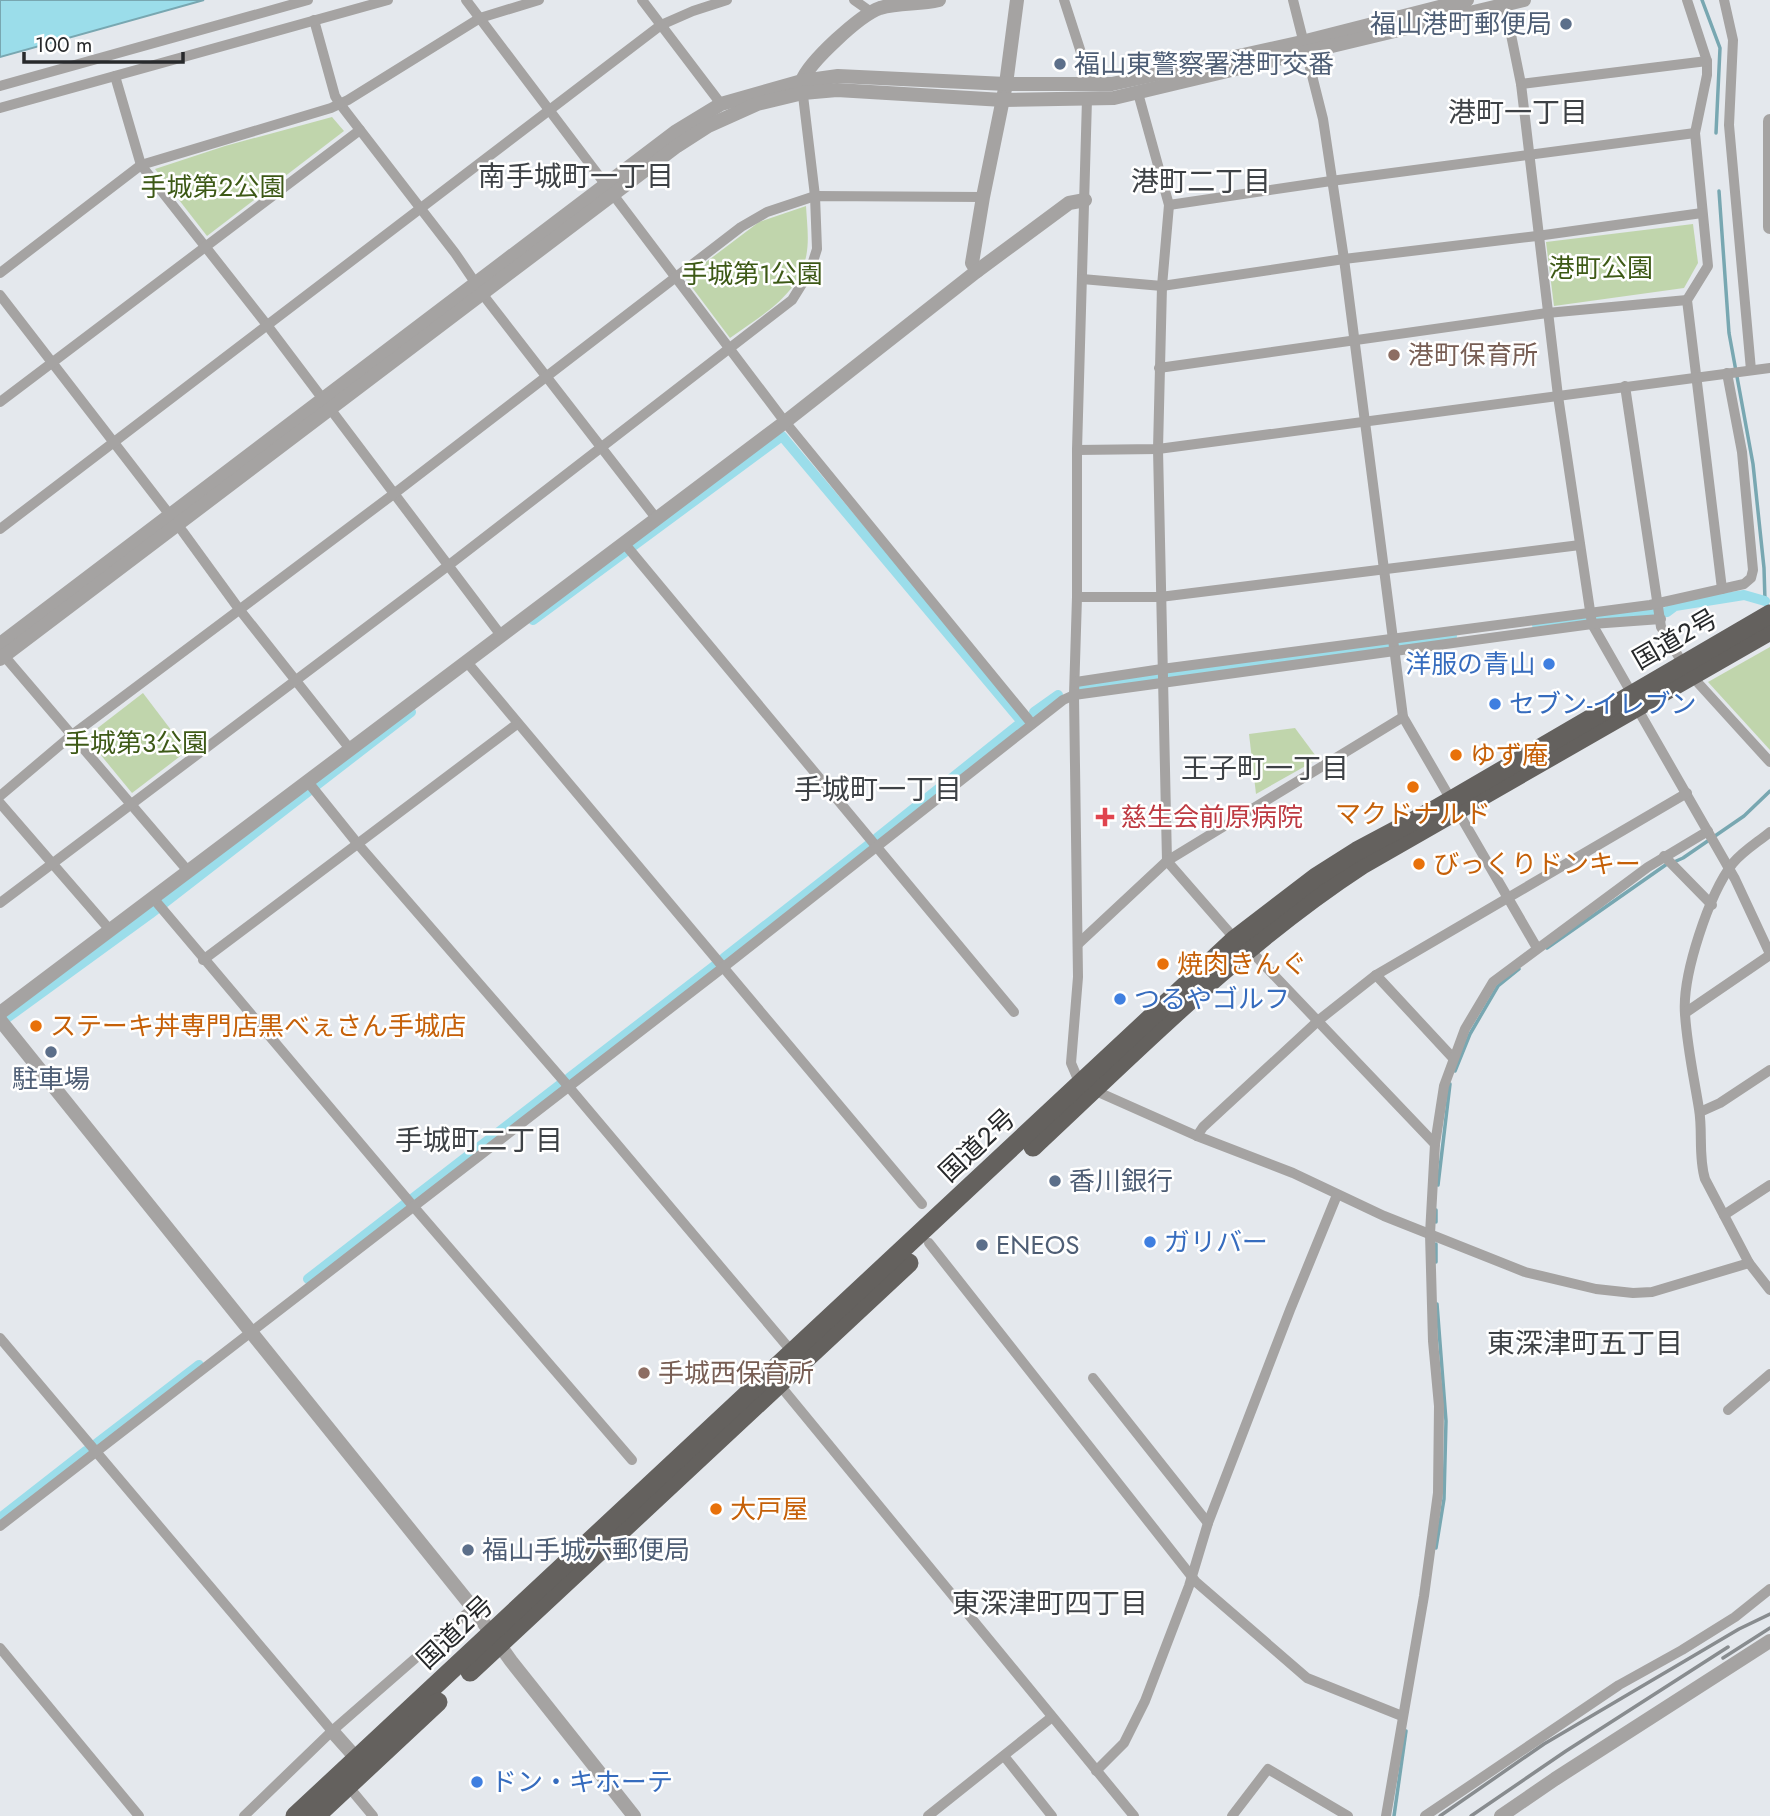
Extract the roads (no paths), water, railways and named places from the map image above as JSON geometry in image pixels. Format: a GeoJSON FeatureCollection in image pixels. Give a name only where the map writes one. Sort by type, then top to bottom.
{"type":"FeatureCollection","features":[{"type":"Feature","properties":{"kind":"highway","name":"国道2号"},"geometry":{"type":"LineString","coordinates":[[776,1379],[793,1353],[1316,877],[1357,851],[1455,806],[1765,625]]}},
{"type":"Feature","properties":{"kind":"highway","name":"国道2号"},"geometry":{"type":"LineString","coordinates":[[316,1816],[496,1640],[776,1379],[929,1243],[1087,1087]]}},
{"type":"Feature","properties":{"kind":"highway","name":"国道2号"},"geometry":{"type":"LineString","coordinates":[[295,1816],[496,1640]]}},
{"type":"Feature","properties":{"kind":"street"},"geometry":{"type":"LineString","coordinates":[[0,86],[308,0]]}},
{"type":"Feature","properties":{"kind":"street"},"geometry":{"type":"LineString","coordinates":[[0,108],[388,0]]}},
{"type":"Feature","properties":{"kind":"street"},"geometry":{"type":"LineString","coordinates":[[466,0],[785,422],[1032,724]]}},
{"type":"Feature","properties":{"kind":"street"},"geometry":{"type":"LineString","coordinates":[[0,273],[141,165],[341,104],[480,18],[539,0]]}},
{"type":"Feature","properties":{"kind":"street"},"geometry":{"type":"LineString","coordinates":[[642,0],[721,104]]}},
{"type":"Feature","properties":{"kind":"street"},"geometry":{"type":"LineString","coordinates":[[0,529],[662,25],[727,0]]}},
{"type":"Feature","properties":{"kind":"street"},"geometry":{"type":"LineString","coordinates":[[854,0],[872,12]]}},
{"type":"Feature","properties":{"kind":"street"},"geometry":{"type":"LineString","coordinates":[[0,903],[449,565],[792,300],[801,289],[817,249],[815,196],[802,87],[810,65],[860,19],[872,12],[909,1],[927,3],[939,0]]}},
{"type":"Feature","properties":{"kind":"street"},"geometry":{"type":"LineString","coordinates":[[977,271],[972,264],[1006,84],[1017,0]]}},
{"type":"Feature","properties":{"kind":"street"},"geometry":{"type":"LineString","coordinates":[[1064,0],[1086,68],[1087,92],[1077,450],[1074,695],[1078,977],[1071,1063],[1087,1087],[1197,1136],[1293,1173],[1337,1195],[1525,1272],[1596,1289],[1633,1293],[1652,1292],[1749,1263]]}},
{"type":"Feature","properties":{"kind":"street"},"geometry":{"type":"LineString","coordinates":[[1293,0],[1323,120],[1344,259],[1404,717],[1537,948]]}},
{"type":"Feature","properties":{"kind":"street"},"geometry":{"type":"LineString","coordinates":[[609,190],[708,126],[757,104],[838,76],[1006,84],[1087,92],[1114,98],[1467,0]]}},
{"type":"Feature","properties":{"kind":"street"},"geometry":{"type":"LineString","coordinates":[[188,871],[1,653],[609,190],[676,132],[721,104],[802,87],[1003,100],[1087,92],[1112,84],[1304,47],[1524,0]]}},
{"type":"Feature","properties":{"kind":"street"},"geometry":{"type":"LineString","coordinates":[[1687,0],[1707,61],[1707,75],[1695,133],[1708,266],[1688,300],[1721,589]]}},
{"type":"Feature","properties":{"kind":"street"},"geometry":{"type":"LineString","coordinates":[[1724,0],[1733,40],[1729,125],[1749,370]]}},
{"type":"Feature","properties":{"kind":"street"},"geometry":{"type":"LineString","coordinates":[[1505,5],[1521,84],[1547,313],[1591,618],[1634,701],[1730,869],[1770,954],[1685,1013]]}},
{"type":"Feature","properties":{"kind":"street"},"geometry":{"type":"LineString","coordinates":[[314,20],[335,96],[546,377],[656,518]]}},
{"type":"Feature","properties":{"kind":"street"},"geometry":{"type":"LineString","coordinates":[[1521,84],[1707,61]]}},
{"type":"Feature","properties":{"kind":"street"},"geometry":{"type":"LineString","coordinates":[[115,76],[141,165],[267,325],[500,634]]}},
{"type":"Feature","properties":{"kind":"street"},"geometry":{"type":"LineString","coordinates":[[1139,93],[1169,205],[1162,286],[1158,449],[1167,861],[1242,944],[1318,1020],[1434,1144]]}},
{"type":"Feature","properties":{"kind":"street"},"geometry":{"type":"LineString","coordinates":[[1770,121],[1770,227]]}},
{"type":"Feature","properties":{"kind":"street"},"geometry":{"type":"LineString","coordinates":[[0,402],[360,130]]}},
{"type":"Feature","properties":{"kind":"street"},"geometry":{"type":"LineString","coordinates":[[1169,205],[1695,133]]}},
{"type":"Feature","properties":{"kind":"street"},"geometry":{"type":"LineString","coordinates":[[0,796],[72,735],[395,493],[741,226],[767,212],[815,196],[983,197]]}},
{"type":"Feature","properties":{"kind":"street"},"geometry":{"type":"LineString","coordinates":[[0,1013],[785,422],[977,271],[1069,203],[1085,200]]}},
{"type":"Feature","properties":{"kind":"street"},"geometry":{"type":"LineString","coordinates":[[1082,279],[1162,286],[1344,259],[1702,213]]}},
{"type":"Feature","properties":{"kind":"street"},"geometry":{"type":"LineString","coordinates":[[0,295],[174,520],[239,609],[350,749]]}},
{"type":"Feature","properties":{"kind":"street"},"geometry":{"type":"LineString","coordinates":[[1159,368],[1547,313],[1688,300]]}},
{"type":"Feature","properties":{"kind":"street"},"geometry":{"type":"LineString","coordinates":[[1077,450],[1158,449],[1770,368]]}},
{"type":"Feature","properties":{"kind":"street"},"geometry":{"type":"LineString","coordinates":[[1076,682],[1162,675],[1591,618],[1660,612],[1721,589],[1744,584],[1751,578],[1754,570],[1742,452],[1729,373]]}},
{"type":"Feature","properties":{"kind":"street"},"geometry":{"type":"LineString","coordinates":[[1625,386],[1661,627],[1699,684],[1770,762]]}},
{"type":"Feature","properties":{"kind":"street"},"geometry":{"type":"LineString","coordinates":[[624,543],[1014,1012]]}},
{"type":"Feature","properties":{"kind":"street"},"geometry":{"type":"LineString","coordinates":[[1077,597],[1160,597],[1385,567],[1580,545]]}},
{"type":"Feature","properties":{"kind":"street"},"geometry":{"type":"LineString","coordinates":[[1591,618],[1660,612]]}},
{"type":"Feature","properties":{"kind":"street"},"geometry":{"type":"LineString","coordinates":[[466,661],[922,1203]]}},
{"type":"Feature","properties":{"kind":"street"},"geometry":{"type":"LineString","coordinates":[[0,1526],[725,967],[1063,700],[1074,695],[1162,675]]}},
{"type":"Feature","properties":{"kind":"street"},"geometry":{"type":"LineString","coordinates":[[1078,944],[1167,861],[1404,717]]}},
{"type":"Feature","properties":{"kind":"street"},"geometry":{"type":"LineString","coordinates":[[203,960],[517,723]]}},
{"type":"Feature","properties":{"kind":"street"},"geometry":{"type":"LineString","coordinates":[[308,782],[357,843],[568,1086],[793,1353]]}},
{"type":"Feature","properties":{"kind":"street"},"geometry":{"type":"LineString","coordinates":[[1197,1136],[1203,1127],[1318,1020],[1376,975],[1688,793]]}},
{"type":"Feature","properties":{"kind":"street"},"geometry":{"type":"LineString","coordinates":[[0,803],[110,930]]}},
{"type":"Feature","properties":{"kind":"street"},"geometry":{"type":"LineString","coordinates":[[1386,1816],[1424,1596],[1438,1493],[1439,1406],[1433,1341],[1430,1234],[1434,1144],[1444,1086],[1453,1058],[1465,1029],[1493,982],[1664,856],[1708,831]]}},
{"type":"Feature","properties":{"kind":"street"},"geometry":{"type":"LineString","coordinates":[[1770,832],[1734,862],[1730,869],[1712,905],[1692,957],[1685,987],[1685,1013],[1700,1112],[1702,1168],[1749,1263],[1770,1290]]}},
{"type":"Feature","properties":{"kind":"street"},"geometry":{"type":"LineString","coordinates":[[1664,856],[1712,905]]}},
{"type":"Feature","properties":{"kind":"street"},"geometry":{"type":"LineString","coordinates":[[153,898],[203,960],[632,1460]]}},
{"type":"Feature","properties":{"kind":"street"},"geometry":{"type":"LineString","coordinates":[[1376,975],[1453,1058]]}},
{"type":"Feature","properties":{"kind":"street"},"geometry":{"type":"LineString","coordinates":[[0,1020],[473,1608],[634,1816]]}},
{"type":"Feature","properties":{"kind":"street"},"geometry":{"type":"LineString","coordinates":[[1700,1112],[1720,1103],[1770,1070]]}},
{"type":"Feature","properties":{"kind":"street"},"geometry":{"type":"LineString","coordinates":[[1724,1215],[1770,1185]]}},
{"type":"Feature","properties":{"kind":"street"},"geometry":{"type":"LineString","coordinates":[[1096,1771],[1124,1743],[1146,1701],[1189,1586],[1208,1523],[1337,1195]]}},
{"type":"Feature","properties":{"kind":"street"},"geometry":{"type":"LineString","coordinates":[[929,1243],[1191,1576],[1307,1678],[1402,1716]]}},
{"type":"Feature","properties":{"kind":"street"},"geometry":{"type":"LineString","coordinates":[[0,1338],[357,1759]]}},
{"type":"Feature","properties":{"kind":"street"},"geometry":{"type":"LineString","coordinates":[[1728,1410],[1770,1374]]}},
{"type":"Feature","properties":{"kind":"street"},"geometry":{"type":"LineString","coordinates":[[1093,1378],[1208,1523]]}},
{"type":"Feature","properties":{"kind":"street"},"geometry":{"type":"LineString","coordinates":[[776,1379],[1134,1816]]}},
{"type":"Feature","properties":{"kind":"street"},"geometry":{"type":"LineString","coordinates":[[1425,1816],[1619,1685],[1735,1617],[1770,1589]]}},
{"type":"Feature","properties":{"kind":"street"},"geometry":{"type":"LineString","coordinates":[[244,1816],[332,1731],[473,1608]]}},
{"type":"Feature","properties":{"kind":"street"},"geometry":{"type":"LineString","coordinates":[[1501,1816],[1770,1641]]}},
{"type":"Feature","properties":{"kind":"street"},"geometry":{"type":"LineString","coordinates":[[0,1648],[139,1816]]}},
{"type":"Feature","properties":{"kind":"street"},"geometry":{"type":"LineString","coordinates":[[928,1816],[1052,1717]]}},
{"type":"Feature","properties":{"kind":"street"},"geometry":{"type":"LineString","coordinates":[[1004,1756],[1052,1816]]}},
{"type":"Feature","properties":{"kind":"street"},"geometry":{"type":"LineString","coordinates":[[1232,1816],[1268,1769],[1348,1816]]}},
{"type":"Feature","properties":{"kind":"street"},"geometry":{"type":"LineString","coordinates":[[348,1786],[373,1816]]}},
{"type":"Feature","properties":{"kind":"water"},"geometry":{"type":"Polygon","coordinates":[[[0,0],[204,0],[0,57],[0,0]]]}},
{"type":"Feature","properties":{"kind":"waterway"},"geometry":{"type":"LineString","coordinates":[[1702,0],[1720,48],[1716,133]]}},
{"type":"Feature","properties":{"kind":"waterway"},"geometry":{"type":"LineString","coordinates":[[1719,191],[1729,333],[1753,464],[1765,601],[1769,609]]}},
{"type":"Feature","properties":{"kind":"waterway"},"geometry":{"type":"LineString","coordinates":[[533,620],[782,436],[1022,722],[877,838]]}},
{"type":"Feature","properties":{"kind":"waterway"},"geometry":{"type":"LineString","coordinates":[[1537,625],[1667,612],[1675,606],[1744,595],[1765,601]]}},
{"type":"Feature","properties":{"kind":"waterway"},"geometry":{"type":"LineString","coordinates":[[1083,689],[1149,677],[1452,636]]}},
{"type":"Feature","properties":{"kind":"waterway"},"geometry":{"type":"LineString","coordinates":[[1034,712],[1058,695]]}},
{"type":"Feature","properties":{"kind":"waterway"},"geometry":{"type":"LineString","coordinates":[[0,1023],[150,914],[411,712]]}},
{"type":"Feature","properties":{"kind":"waterway"},"geometry":{"type":"LineString","coordinates":[[1674,862],[1744,816],[1770,791]]}},
{"type":"Feature","properties":{"kind":"waterway"},"geometry":{"type":"LineString","coordinates":[[724,958],[871,843]]}},
{"type":"Feature","properties":{"kind":"waterway"},"geometry":{"type":"LineString","coordinates":[[1547,948],[1667,864]]}},
{"type":"Feature","properties":{"kind":"waterway"},"geometry":{"type":"LineString","coordinates":[[569,1078],[717,964]]}},
{"type":"Feature","properties":{"kind":"waterway"},"geometry":{"type":"LineString","coordinates":[[1455,1071],[1470,1034],[1498,986],[1519,969]]}},
{"type":"Feature","properties":{"kind":"waterway"},"geometry":{"type":"LineString","coordinates":[[412,1199],[561,1084]]}},
{"type":"Feature","properties":{"kind":"waterway"},"geometry":{"type":"LineString","coordinates":[[1438,1185],[1450,1084]]}},
{"type":"Feature","properties":{"kind":"waterway"},"geometry":{"type":"LineString","coordinates":[[308,1279],[405,1204]]}},
{"type":"Feature","properties":{"kind":"waterway"},"geometry":{"type":"LineString","coordinates":[[1436,1210],[1436,1222]]}},
{"type":"Feature","properties":{"kind":"waterway"},"geometry":{"type":"LineString","coordinates":[[1436,1244],[1436,1262]]}},
{"type":"Feature","properties":{"kind":"waterway"},"geometry":{"type":"LineString","coordinates":[[1436,1548],[1444,1499],[1446,1421],[1437,1304]]}},
{"type":"Feature","properties":{"kind":"waterway"},"geometry":{"type":"LineString","coordinates":[[96,1444],[199,1365]]}},
{"type":"Feature","properties":{"kind":"waterway"},"geometry":{"type":"LineString","coordinates":[[0,1518],[86,1451]]}},
{"type":"Feature","properties":{"kind":"waterway"},"geometry":{"type":"LineString","coordinates":[[1394,1816],[1406,1731]]}},
{"type":"Feature","properties":{"kind":"railway"},"geometry":{"type":"LineString","coordinates":[[1440,1816],[1544,1744],[1739,1629],[1770,1614]]}},
{"type":"Feature","properties":{"kind":"railway"},"geometry":{"type":"LineString","coordinates":[[1723,1658],[1770,1628]]}},
{"type":"Feature","properties":{"kind":"railway"},"geometry":{"type":"LineString","coordinates":[[1471,1816],[1566,1751],[1728,1647]]}},
{"type":"Feature","properties":{"kind":"place","name":"福山港町郵便局"},"geometry":{"type":"Point","coordinates":[1566,24]}},
{"type":"Feature","properties":{"kind":"place","name":"福山東警察署港町交番"},"geometry":{"type":"Point","coordinates":[1060,64]}},
{"type":"Feature","properties":{"kind":"place","name":"港町保育所"},"geometry":{"type":"Point","coordinates":[1394,355]}},
{"type":"Feature","properties":{"kind":"place","name":"洋服の青山"},"geometry":{"type":"Point","coordinates":[1549,664]}},
{"type":"Feature","properties":{"kind":"place","name":"セブン-イレブン"},"geometry":{"type":"Point","coordinates":[1495,704]}},
{"type":"Feature","properties":{"kind":"place","name":"ゆず庵"},"geometry":{"type":"Point","coordinates":[1456,755]}},
{"type":"Feature","properties":{"kind":"place","name":"マクドナルド"},"geometry":{"type":"Point","coordinates":[1413,787]}},
{"type":"Feature","properties":{"kind":"place","name":"慈生会前原病院"},"geometry":{"type":"Point","coordinates":[1105,817]}},
{"type":"Feature","properties":{"kind":"place","name":"びっくりドンキー"},"geometry":{"type":"Point","coordinates":[1419,864]}},
{"type":"Feature","properties":{"kind":"place","name":"焼肉きんぐ"},"geometry":{"type":"Point","coordinates":[1163,964]}},
{"type":"Feature","properties":{"kind":"place","name":"つるやゴルフ"},"geometry":{"type":"Point","coordinates":[1120,999]}},
{"type":"Feature","properties":{"kind":"place","name":"ステーキ丼専門店黒べぇさん手城店"},"geometry":{"type":"Point","coordinates":[36,1026]}},
{"type":"Feature","properties":{"kind":"place","name":"駐車場"},"geometry":{"type":"Point","coordinates":[51,1052]}},
{"type":"Feature","properties":{"kind":"place","name":"香川銀行"},"geometry":{"type":"Point","coordinates":[1055,1181]}},
{"type":"Feature","properties":{"kind":"place","name":"ガリバー"},"geometry":{"type":"Point","coordinates":[1150,1242]}},
{"type":"Feature","properties":{"kind":"place","name":"ENEOS"},"geometry":{"type":"Point","coordinates":[982,1245]}},
{"type":"Feature","properties":{"kind":"place","name":"手城西保育所"},"geometry":{"type":"Point","coordinates":[644,1373]}},
{"type":"Feature","properties":{"kind":"place","name":"大戸屋"},"geometry":{"type":"Point","coordinates":[716,1509]}},
{"type":"Feature","properties":{"kind":"place","name":"福山手城六郵便局"},"geometry":{"type":"Point","coordinates":[468,1550]}},
{"type":"Feature","properties":{"kind":"place","name":"ドン・キホーテ"},"geometry":{"type":"Point","coordinates":[477,1782]}},
{"type":"Feature","properties":{"kind":"district","name":"港町一丁目"},"geometry":{"type":"Point","coordinates":[1518,112]}},
{"type":"Feature","properties":{"kind":"district","name":"南手城町一丁目"},"geometry":{"type":"Point","coordinates":[576,176]}},
{"type":"Feature","properties":{"kind":"district","name":"港町二丁目"},"geometry":{"type":"Point","coordinates":[1201,181]}},
{"type":"Feature","properties":{"kind":"district","name":"王子町一丁目"},"geometry":{"type":"Point","coordinates":[1265,768]}},
{"type":"Feature","properties":{"kind":"district","name":"手城町一丁目"},"geometry":{"type":"Point","coordinates":[878,789]}},
{"type":"Feature","properties":{"kind":"district","name":"手城町二丁目"},"geometry":{"type":"Point","coordinates":[479,1140]}},
{"type":"Feature","properties":{"kind":"district","name":"東深津町五丁目"},"geometry":{"type":"Point","coordinates":[1585,1343]}},
{"type":"Feature","properties":{"kind":"district","name":"東深津町四丁目"},"geometry":{"type":"Point","coordinates":[1050,1603]}},
{"type":"Feature","properties":{"kind":"park label","name":"手城第2公園"},"geometry":{"type":"Point","coordinates":[213,187]}},
{"type":"Feature","properties":{"kind":"park label","name":"港町公園"},"geometry":{"type":"Point","coordinates":[1601,268]}},
{"type":"Feature","properties":{"kind":"park label","name":"手城第1公園"},"geometry":{"type":"Point","coordinates":[752,274]}},
{"type":"Feature","properties":{"kind":"park label","name":"手城第3公園"},"geometry":{"type":"Point","coordinates":[136,743]}}]}
